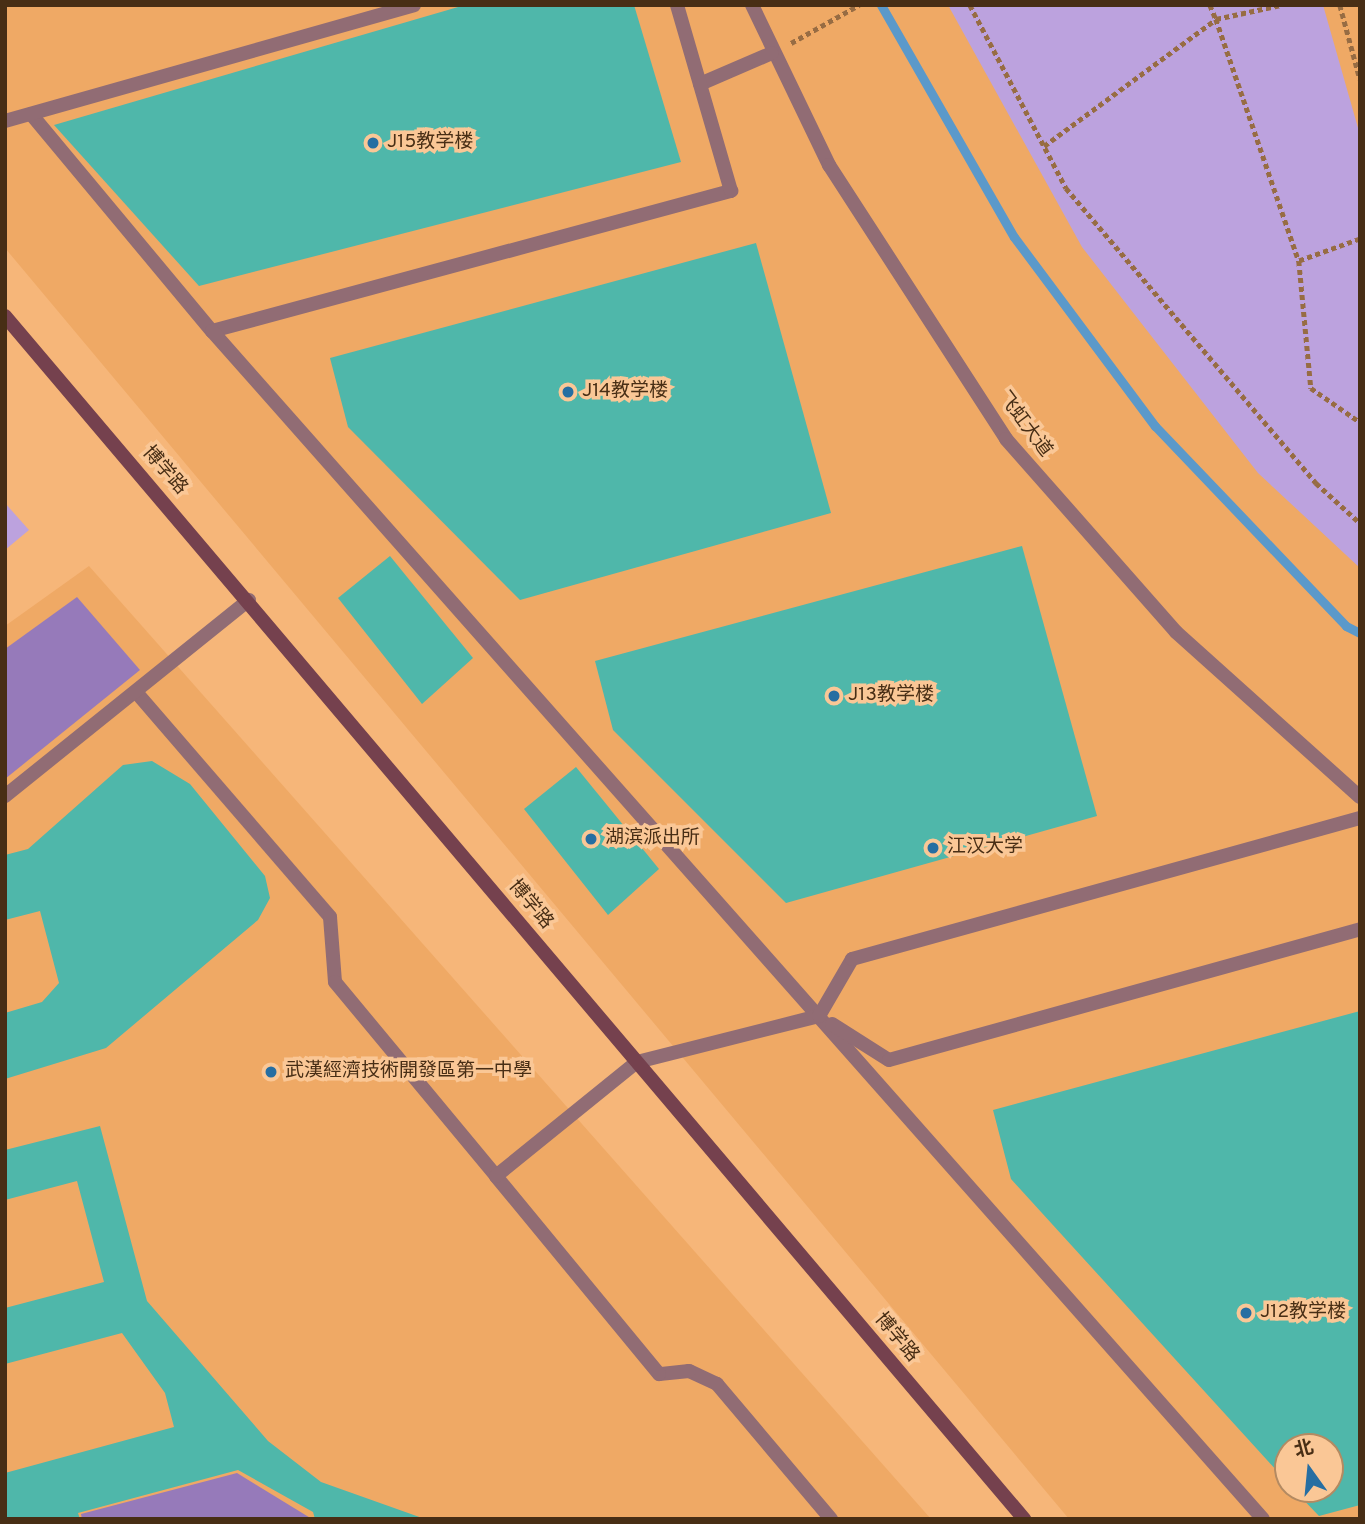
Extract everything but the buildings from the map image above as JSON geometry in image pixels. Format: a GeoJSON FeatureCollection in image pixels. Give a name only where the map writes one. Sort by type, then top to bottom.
{"type":"FeatureCollection","features":[{"type":"Feature","properties":{"kind":"street","name":"博学路"},"geometry":{"type":"LineString","coordinates":[[5,316],[249,600],[1019,1517]]}},
{"type":"Feature","properties":{"kind":"lane"},"geometry":{"type":"LineString","coordinates":[[5,121],[414,5]]}},
{"type":"Feature","properties":{"kind":"lane"},"geometry":{"type":"LineString","coordinates":[[212,331],[731,191],[677,5]]}},
{"type":"Feature","properties":{"kind":"lane","name":"飞虹大道"},"geometry":{"type":"LineString","coordinates":[[751,5],[772,53],[829,165],[1006,439],[1176,632],[1360,797]]}},
{"type":"Feature","properties":{"kind":"lane"},"geometry":{"type":"LineString","coordinates":[[700,84],[772,53]]}},
{"type":"Feature","properties":{"kind":"lane"},"geometry":{"type":"LineString","coordinates":[[31,114],[212,331],[1263,1519]]}},
{"type":"Feature","properties":{"kind":"lane"},"geometry":{"type":"LineString","coordinates":[[5,796],[249,600]]}},
{"type":"Feature","properties":{"kind":"lane"},"geometry":{"type":"LineString","coordinates":[[136,691],[330,917],[335,982],[659,1374],[690,1371],[717,1384],[831,1519]]}},
{"type":"Feature","properties":{"kind":"lane"},"geometry":{"type":"LineString","coordinates":[[496,1176],[637,1062],[819,1016],[852,959],[1360,818]]}},
{"type":"Feature","properties":{"kind":"lane"},"geometry":{"type":"LineString","coordinates":[[819,1016],[888,1060],[1360,929]]}},
{"type":"Feature","properties":{"kind":"path"},"geometry":{"type":"LineString","coordinates":[[772,53],[859,5]]}},
{"type":"Feature","properties":{"kind":"path"},"geometry":{"type":"LineString","coordinates":[[970,5],[1044,146],[1084,209],[1316,483],[1360,523]]}},
{"type":"Feature","properties":{"kind":"path"},"geometry":{"type":"LineString","coordinates":[[1210,5],[1299,261],[1311,388],[1360,422]]}},
{"type":"Feature","properties":{"kind":"path"},"geometry":{"type":"LineString","coordinates":[[1044,146],[1216,19],[1281,5]]}},
{"type":"Feature","properties":{"kind":"path"},"geometry":{"type":"LineString","coordinates":[[1340,5],[1360,79]]}},
{"type":"Feature","properties":{"kind":"path"},"geometry":{"type":"LineString","coordinates":[[1299,261],[1360,239]]}},
{"type":"Feature","properties":{"kind":"shaded area","name":"江汉大学"},"geometry":{"type":"Polygon","coordinates":[[[5,5],[1360,5],[1360,1519],[1069,1519],[5,248],[5,5]]]}},
{"type":"Feature","properties":{"kind":"shaded area"},"geometry":{"type":"Polygon","coordinates":[[[948,5],[1323,5],[1360,135],[1360,568],[1258,473],[1082,247],[948,5]]]}},
{"type":"Feature","properties":{"kind":"shaded area"},"geometry":{"type":"Polygon","coordinates":[[[5,503],[29,530],[5,550],[5,503]]]}},
{"type":"Feature","properties":{"kind":"shaded area","name":"武漢經濟技術開發區第一中學"},"geometry":{"type":"Polygon","coordinates":[[[89,566],[931,1519],[5,1519],[5,626],[89,566]]]}},
{"type":"Feature","properties":{"kind":"shaded area"},"geometry":{"type":"Polygon","coordinates":[[[77,597],[140,670],[5,779],[5,649],[77,597]]]}},
{"type":"Feature","properties":{"kind":"shaded area"},"geometry":{"type":"Polygon","coordinates":[[[237,1473],[312,1519],[82,1519],[81,1514],[237,1473]]]}},
{"type":"Feature","properties":{"kind":"waterway"},"geometry":{"type":"LineString","coordinates":[[881,5],[1014,237],[1155,426],[1346,626],[1360,633]]}},
{"type":"Feature","properties":{"kind":"place","name":"J15教学楼"},"geometry":{"type":"Point","coordinates":[373,143]}},
{"type":"Feature","properties":{"kind":"place","name":"J14教学楼"},"geometry":{"type":"Point","coordinates":[568,392]}},
{"type":"Feature","properties":{"kind":"place","name":"J13教学楼"},"geometry":{"type":"Point","coordinates":[834,696]}},
{"type":"Feature","properties":{"kind":"place","name":"湖滨派出所"},"geometry":{"type":"Point","coordinates":[591,839]}},
{"type":"Feature","properties":{"kind":"place","name":"江汉大学"},"geometry":{"type":"Point","coordinates":[933,848]}},
{"type":"Feature","properties":{"kind":"place","name":"武漢經濟技術開發區第一中學"},"geometry":{"type":"Point","coordinates":[271,1072]}},
{"type":"Feature","properties":{"kind":"place","name":"J12教学楼"},"geometry":{"type":"Point","coordinates":[1246,1313]}}]}
